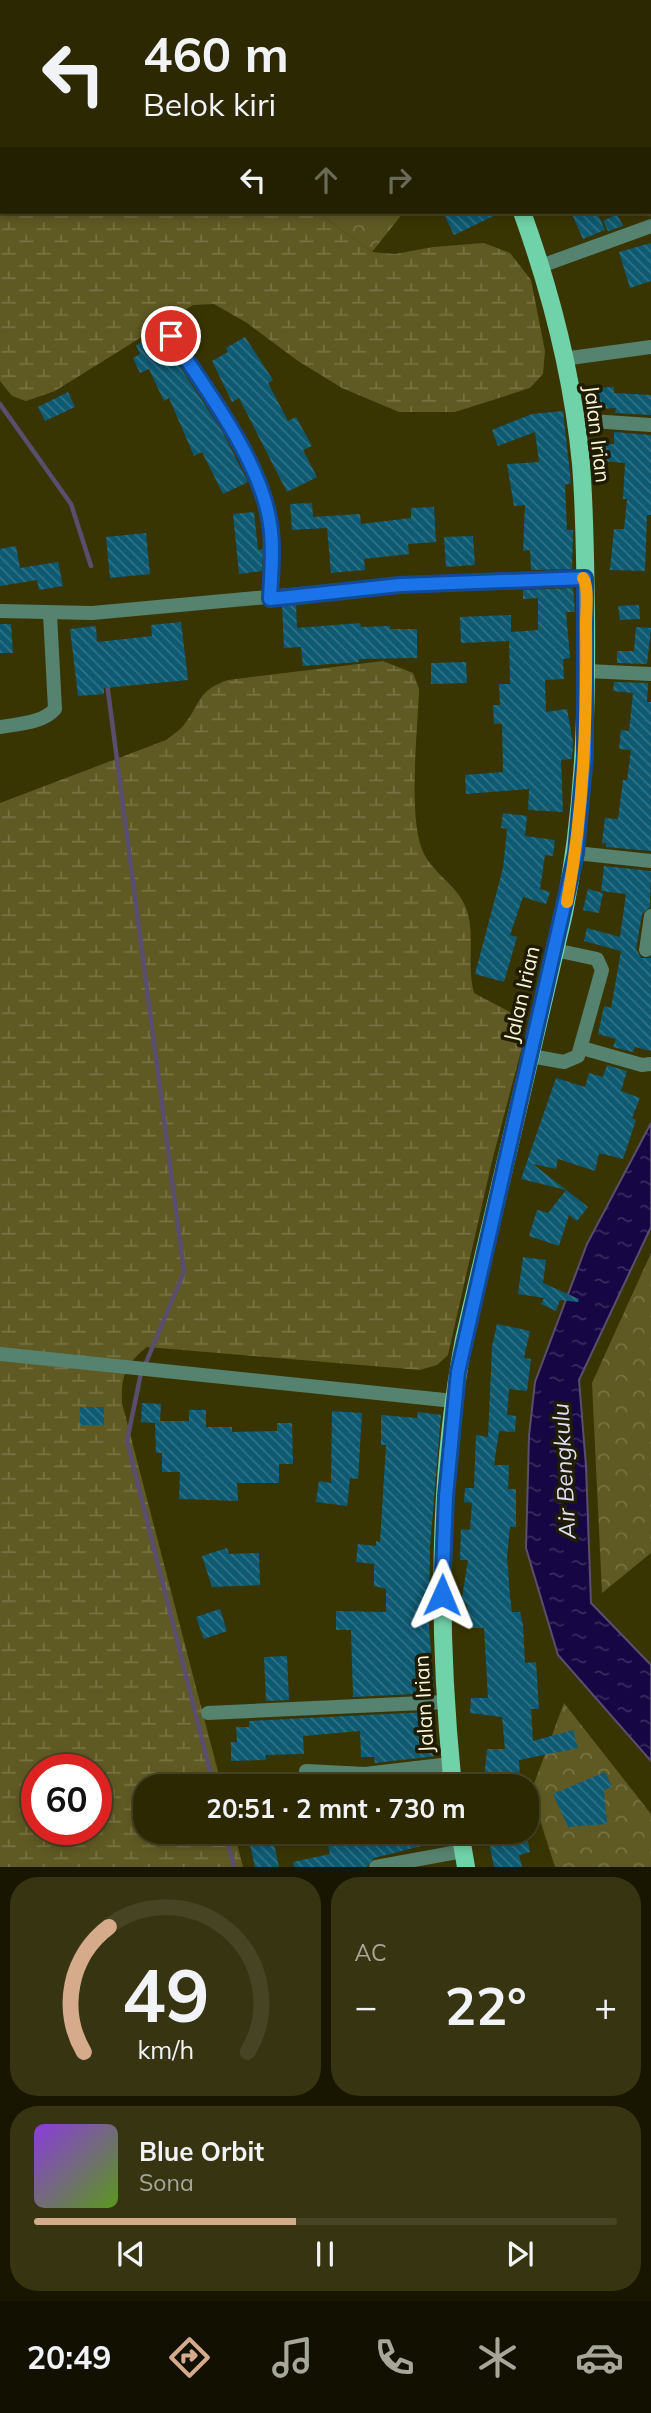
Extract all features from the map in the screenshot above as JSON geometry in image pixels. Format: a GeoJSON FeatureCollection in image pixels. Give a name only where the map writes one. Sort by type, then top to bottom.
{"type":"FeatureCollection","features":[{"type":"Feature","properties":{"kind":"main road","name":"Jalan Irian"},"geometry":{"type":"LineString","coordinates":[[451,1774],[445,1702],[443,1549],[454,1401],[464,1339],[576,853],[585,756],[585,578],[581,466],[576,420],[541,266],[523,214]]}},
{"type":"Feature","properties":{"kind":"street"},"geometry":{"type":"LineString","coordinates":[[541,266],[651,226]]}},
{"type":"Feature","properties":{"kind":"street"},"geometry":{"type":"LineString","coordinates":[[171,336],[235,437],[266,504],[272,549],[270,599]]}},
{"type":"Feature","properties":{"kind":"street"},"geometry":{"type":"LineString","coordinates":[[563,359],[651,347]]}},
{"type":"Feature","properties":{"kind":"street"},"geometry":{"type":"LineString","coordinates":[[576,420],[651,425]]}},
{"type":"Feature","properties":{"kind":"street"},"geometry":{"type":"LineString","coordinates":[[0,611],[50,614],[270,599],[400,585],[585,578]]}},
{"type":"Feature","properties":{"kind":"street"},"geometry":{"type":"LineString","coordinates":[[0,727],[32,721],[50,715],[55,709],[50,614]]}},
{"type":"Feature","properties":{"kind":"street"},"geometry":{"type":"LineString","coordinates":[[587,671],[651,674]]}},
{"type":"Feature","properties":{"kind":"street"},"geometry":{"type":"LineString","coordinates":[[576,853],[651,861]]}},
{"type":"Feature","properties":{"kind":"street"},"geometry":{"type":"LineString","coordinates":[[646,950],[651,916]]}},
{"type":"Feature","properties":{"kind":"street"},"geometry":{"type":"LineString","coordinates":[[531,1056],[564,1062],[575,1059],[582,1048],[603,966],[597,958],[555,950]]}},
{"type":"Feature","properties":{"kind":"street"},"geometry":{"type":"LineString","coordinates":[[582,1048],[642,1065],[651,1063]]}},
{"type":"Feature","properties":{"kind":"street"},"geometry":{"type":"LineString","coordinates":[[0,1354],[454,1401]]}},
{"type":"Feature","properties":{"kind":"street"},"geometry":{"type":"LineString","coordinates":[[208,1713],[445,1702]]}},
{"type":"Feature","properties":{"kind":"street"},"geometry":{"type":"LineString","coordinates":[[306,1771],[365,1774],[450,1764]]}},
{"type":"Feature","properties":{"kind":"street"},"geometry":{"type":"LineString","coordinates":[[376,1867],[465,1859]]}},
{"type":"Feature","properties":{"kind":"green space"},"geometry":{"type":"Polygon","coordinates":[[[0,214],[320,214],[372,252],[395,254],[433,247],[484,243],[510,253],[531,280],[545,351],[543,374],[530,388],[455,412],[399,412],[342,388],[298,361],[247,323],[214,304],[193,305],[55,391],[26,401],[12,396],[0,381],[0,214]]]}},
{"type":"Feature","properties":{"kind":"green space"},"geometry":{"type":"Polygon","coordinates":[[[320,214],[402,214],[372,252],[320,214]]]}},
{"type":"Feature","properties":{"kind":"green space"},"geometry":{"type":"Polygon","coordinates":[[[383,661],[413,673],[419,689],[415,798],[419,839],[424,854],[457,893],[466,908],[474,993],[512,1013],[521,1025],[522,1047],[492,1161],[448,1355],[437,1365],[420,1370],[147,1347],[134,1359],[126,1372],[122,1386],[122,1403],[219,1774],[133,1774],[133,1844],[237,1844],[243,1867],[0,1867],[0,803],[166,740],[183,726],[205,693],[228,680],[383,661]]]}},
{"type":"Feature","properties":{"kind":"green space"},"geometry":{"type":"Polygon","coordinates":[[[651,1253],[651,1553],[602,1593],[592,1383],[651,1253]]]}},
{"type":"Feature","properties":{"kind":"green space"},"geometry":{"type":"Polygon","coordinates":[[[564,1703],[651,1814],[651,1867],[555,1867],[539,1817],[538,1774],[564,1703]]]}},
{"type":"Feature","properties":{"kind":"water","name":"Air Bengkulu"},"geometry":{"type":"Polygon","coordinates":[[[651,1123],[651,1227],[579,1380],[586,1466],[591,1603],[651,1665],[651,1761],[558,1655],[526,1548],[529,1436],[535,1382],[587,1244],[651,1123]]]}},
{"type":"Feature","properties":{"kind":"building"},"geometry":{"type":"Polygon","coordinates":[[[444,214],[498,214],[454,235],[444,214]]]}},
{"type":"Feature","properties":{"kind":"building"},"geometry":{"type":"Polygon","coordinates":[[[572,214],[598,214],[605,230],[583,239],[572,214]]]}},
{"type":"Feature","properties":{"kind":"building"},"geometry":{"type":"Polygon","coordinates":[[[617,214],[623,226],[608,231],[603,221],[617,214]]]}},
{"type":"Feature","properties":{"kind":"building"},"geometry":{"type":"Polygon","coordinates":[[[651,243],[651,281],[630,288],[619,252],[651,243]]]}},
{"type":"Feature","properties":{"kind":"building"},"geometry":{"type":"Polygon","coordinates":[[[163,332],[163,341],[222,431],[248,482],[223,494],[202,452],[194,456],[169,398],[164,401],[149,369],[140,373],[133,358],[140,354],[136,345],[163,332]]]}},
{"type":"Feature","properties":{"kind":"building"},"geometry":{"type":"Polygon","coordinates":[[[245,337],[273,380],[268,383],[288,421],[296,417],[312,446],[303,450],[317,477],[287,492],[239,398],[232,402],[212,361],[228,352],[226,348],[245,337]]]}},
{"type":"Feature","properties":{"kind":"building"},"geometry":{"type":"Polygon","coordinates":[[[614,387],[614,393],[651,395],[651,415],[615,413],[616,408],[598,409],[597,388],[614,387]]]}},
{"type":"Feature","properties":{"kind":"building"},"geometry":{"type":"Polygon","coordinates":[[[68,392],[75,407],[45,421],[38,407],[68,392]]]}},
{"type":"Feature","properties":{"kind":"building"},"geometry":{"type":"Polygon","coordinates":[[[563,411],[571,483],[565,485],[567,530],[573,530],[572,569],[531,570],[530,550],[523,551],[525,505],[514,506],[507,464],[539,462],[535,432],[498,446],[492,430],[532,414],[563,411]]]}},
{"type":"Feature","properties":{"kind":"building"},"geometry":{"type":"Polygon","coordinates":[[[614,432],[651,435],[651,515],[647,515],[645,571],[610,570],[614,529],[624,529],[627,499],[623,499],[625,463],[602,461],[603,444],[614,444],[614,432]]]}},
{"type":"Feature","properties":{"kind":"building"},"geometry":{"type":"Polygon","coordinates":[[[312,503],[313,517],[360,514],[361,524],[411,518],[411,508],[434,507],[436,542],[408,544],[409,554],[364,559],[365,570],[331,573],[327,528],[292,530],[290,504],[312,503]]]}},
{"type":"Feature","properties":{"kind":"building"},"geometry":{"type":"Polygon","coordinates":[[[254,512],[258,550],[263,549],[262,571],[239,574],[233,514],[254,512]]]}},
{"type":"Feature","properties":{"kind":"building"},"geometry":{"type":"Polygon","coordinates":[[[146,533],[150,574],[110,578],[106,537],[146,533]]]}},
{"type":"Feature","properties":{"kind":"building"},"geometry":{"type":"Polygon","coordinates":[[[473,536],[475,565],[446,567],[444,537],[473,536]]]}},
{"type":"Feature","properties":{"kind":"building"},"geometry":{"type":"Polygon","coordinates":[[[16,546],[20,568],[58,562],[63,586],[39,590],[37,580],[0,586],[0,549],[16,546]]]}},
{"type":"Feature","properties":{"kind":"building"},"geometry":{"type":"Polygon","coordinates":[[[573,588],[575,612],[566,612],[570,658],[563,659],[564,679],[545,680],[546,712],[567,709],[573,743],[572,759],[561,760],[563,812],[528,810],[529,789],[466,794],[465,775],[503,772],[502,724],[494,724],[493,705],[500,705],[499,684],[510,684],[509,641],[461,643],[460,617],[511,615],[511,632],[538,630],[538,598],[523,599],[523,590],[573,588]]]}},
{"type":"Feature","properties":{"kind":"building"},"geometry":{"type":"Polygon","coordinates":[[[296,604],[297,628],[360,623],[361,627],[417,629],[417,658],[359,659],[359,662],[303,666],[301,647],[284,648],[282,605],[296,604]]]}},
{"type":"Feature","properties":{"kind":"building"},"geometry":{"type":"Polygon","coordinates":[[[639,605],[640,619],[620,620],[618,606],[639,605]]]}},
{"type":"Feature","properties":{"kind":"building"},"geometry":{"type":"Polygon","coordinates":[[[181,622],[188,680],[104,688],[104,694],[78,696],[70,629],[96,626],[97,642],[152,636],[151,625],[181,622]]]}},
{"type":"Feature","properties":{"kind":"building"},"geometry":{"type":"Polygon","coordinates":[[[0,624],[11,624],[13,653],[0,653],[0,624]]]}},
{"type":"Feature","properties":{"kind":"building"},"geometry":{"type":"Polygon","coordinates":[[[636,627],[651,628],[647,664],[617,663],[617,651],[634,651],[636,627]]]}},
{"type":"Feature","properties":{"kind":"building"},"geometry":{"type":"Polygon","coordinates":[[[466,662],[467,683],[431,684],[431,663],[466,662]]]}},
{"type":"Feature","properties":{"kind":"building"},"geometry":{"type":"Polygon","coordinates":[[[614,682],[648,683],[647,702],[651,702],[651,851],[606,847],[606,843],[602,843],[605,818],[618,819],[623,780],[627,780],[631,750],[619,749],[621,730],[629,731],[633,693],[613,691],[614,682]]]}},
{"type":"Feature","properties":{"kind":"building"},"geometry":{"type":"Polygon","coordinates":[[[503,813],[527,816],[525,836],[555,840],[553,856],[545,855],[540,889],[550,892],[546,904],[523,897],[510,935],[517,937],[504,982],[475,974],[503,868],[507,829],[501,828],[503,813]]]}},
{"type":"Feature","properties":{"kind":"building"},"geometry":{"type":"Polygon","coordinates":[[[604,866],[651,871],[650,907],[642,914],[636,949],[641,958],[651,958],[651,1051],[635,1047],[633,1052],[613,1047],[616,1039],[598,1034],[604,1006],[611,1008],[621,951],[584,941],[587,928],[620,937],[626,894],[601,891],[604,866]]]}},
{"type":"Feature","properties":{"kind":"building"},"geometry":{"type":"Polygon","coordinates":[[[588,889],[603,893],[599,913],[583,910],[588,889]]]}},
{"type":"Feature","properties":{"kind":"building"},"geometry":{"type":"Polygon","coordinates":[[[607,1065],[627,1071],[621,1091],[640,1098],[632,1118],[636,1120],[623,1159],[599,1153],[595,1171],[558,1159],[556,1169],[533,1164],[588,1207],[577,1221],[569,1215],[559,1246],[529,1236],[537,1210],[548,1213],[566,1190],[521,1179],[556,1078],[585,1087],[589,1073],[603,1077],[607,1065]]]}},
{"type":"Feature","properties":{"kind":"building"},"geometry":{"type":"Polygon","coordinates":[[[523,1257],[546,1260],[543,1283],[579,1299],[578,1302],[560,1300],[556,1311],[541,1304],[544,1298],[518,1294],[523,1257]]]}},
{"type":"Feature","properties":{"kind":"building"},"geometry":{"type":"Polygon","coordinates":[[[497,1324],[530,1331],[524,1358],[531,1359],[527,1391],[509,1389],[507,1415],[516,1416],[515,1432],[499,1431],[494,1465],[509,1465],[508,1489],[516,1489],[516,1527],[510,1527],[507,1557],[512,1612],[520,1612],[523,1625],[525,1663],[536,1662],[539,1709],[531,1709],[533,1741],[573,1730],[578,1748],[519,1760],[520,1774],[485,1774],[487,1749],[505,1749],[502,1717],[470,1713],[471,1698],[488,1698],[484,1628],[468,1628],[467,1604],[461,1603],[468,1560],[460,1560],[461,1529],[470,1530],[472,1503],[464,1502],[465,1488],[474,1488],[476,1435],[488,1437],[492,1347],[497,1324]]]}},
{"type":"Feature","properties":{"kind":"building"},"geometry":{"type":"Polygon","coordinates":[[[142,1403],[161,1404],[160,1421],[189,1421],[189,1410],[206,1410],[206,1427],[232,1427],[232,1432],[277,1431],[277,1423],[292,1423],[293,1464],[279,1464],[279,1483],[237,1483],[238,1501],[179,1499],[180,1472],[162,1472],[162,1453],[156,1453],[155,1423],[141,1422],[142,1403]]]}},
{"type":"Feature","properties":{"kind":"building"},"geometry":{"type":"Polygon","coordinates":[[[80,1407],[104,1407],[104,1425],[80,1425],[80,1407]]]}},
{"type":"Feature","properties":{"kind":"building"},"geometry":{"type":"Polygon","coordinates":[[[332,1411],[362,1413],[358,1479],[350,1478],[347,1506],[316,1502],[319,1481],[331,1483],[332,1411]]]}},
{"type":"Feature","properties":{"kind":"building"},"geometry":{"type":"Polygon","coordinates":[[[418,1412],[441,1415],[430,1547],[429,1627],[434,1693],[353,1697],[351,1630],[336,1630],[336,1611],[386,1612],[386,1589],[374,1586],[374,1564],[356,1562],[358,1544],[376,1546],[376,1541],[380,1542],[386,1445],[381,1445],[381,1415],[417,1418],[418,1412]]]}},
{"type":"Feature","properties":{"kind":"building"},"geometry":{"type":"Polygon","coordinates":[[[227,1548],[229,1554],[259,1553],[260,1585],[212,1587],[202,1556],[227,1548]]]}},
{"type":"Feature","properties":{"kind":"building"},"geometry":{"type":"Polygon","coordinates":[[[220,1609],[227,1631],[204,1639],[196,1617],[220,1609]]]}},
{"type":"Feature","properties":{"kind":"building"},"geometry":{"type":"Polygon","coordinates":[[[287,1656],[289,1700],[266,1701],[264,1657],[287,1656]]]}},
{"type":"Feature","properties":{"kind":"building"},"geometry":{"type":"Polygon","coordinates":[[[427,1712],[429,1740],[434,1740],[436,1756],[375,1763],[374,1757],[361,1757],[360,1731],[303,1736],[304,1754],[265,1755],[266,1760],[231,1761],[231,1742],[237,1742],[236,1727],[249,1727],[249,1721],[427,1712]]]}},
{"type":"Feature","properties":{"kind":"building"},"geometry":{"type":"Polygon","coordinates":[[[605,1772],[612,1787],[604,1790],[607,1824],[568,1827],[553,1794],[605,1772]]]}},
{"type":"Feature","properties":{"kind":"building"},"geometry":{"type":"Polygon","coordinates":[[[250,1844],[274,1844],[279,1867],[255,1867],[250,1844]]]}},
{"type":"Feature","properties":{"kind":"building"},"geometry":{"type":"Polygon","coordinates":[[[328,1844],[430,1844],[374,1858],[367,1867],[294,1867],[293,1862],[330,1854],[328,1844]]]}},
{"type":"Feature","properties":{"kind":"building"},"geometry":{"type":"Polygon","coordinates":[[[489,1844],[528,1844],[530,1852],[519,1855],[522,1867],[494,1867],[489,1844]]]}},
{"type":"Feature","properties":{"kind":"waterway"},"geometry":{"type":"LineString","coordinates":[[0,404],[71,504],[91,566]]}},
{"type":"Feature","properties":{"kind":"waterway"},"geometry":{"type":"LineString","coordinates":[[107,683],[184,1272],[145,1365]]}},
{"type":"Feature","properties":{"kind":"waterway"},"geometry":{"type":"LineString","coordinates":[[141,1373],[127,1441],[211,1774]]}},
{"type":"Feature","properties":{"kind":"waterway"},"geometry":{"type":"LineString","coordinates":[[228,1844],[234,1867]]}},
{"type":"Feature","properties":{"kind":"slow traffic"},"geometry":{"type":"LineString","coordinates":[[567,902],[576,853],[585,756],[587,671],[583,578]]}},
{"type":"Feature","properties":{"kind":"route"},"geometry":{"type":"LineString","coordinates":[[171,336],[235,437],[253,470],[266,504],[271,524],[270,599],[400,585],[585,578],[585,756],[576,853],[458,1372],[446,1496],[442,1595]]}}]}
